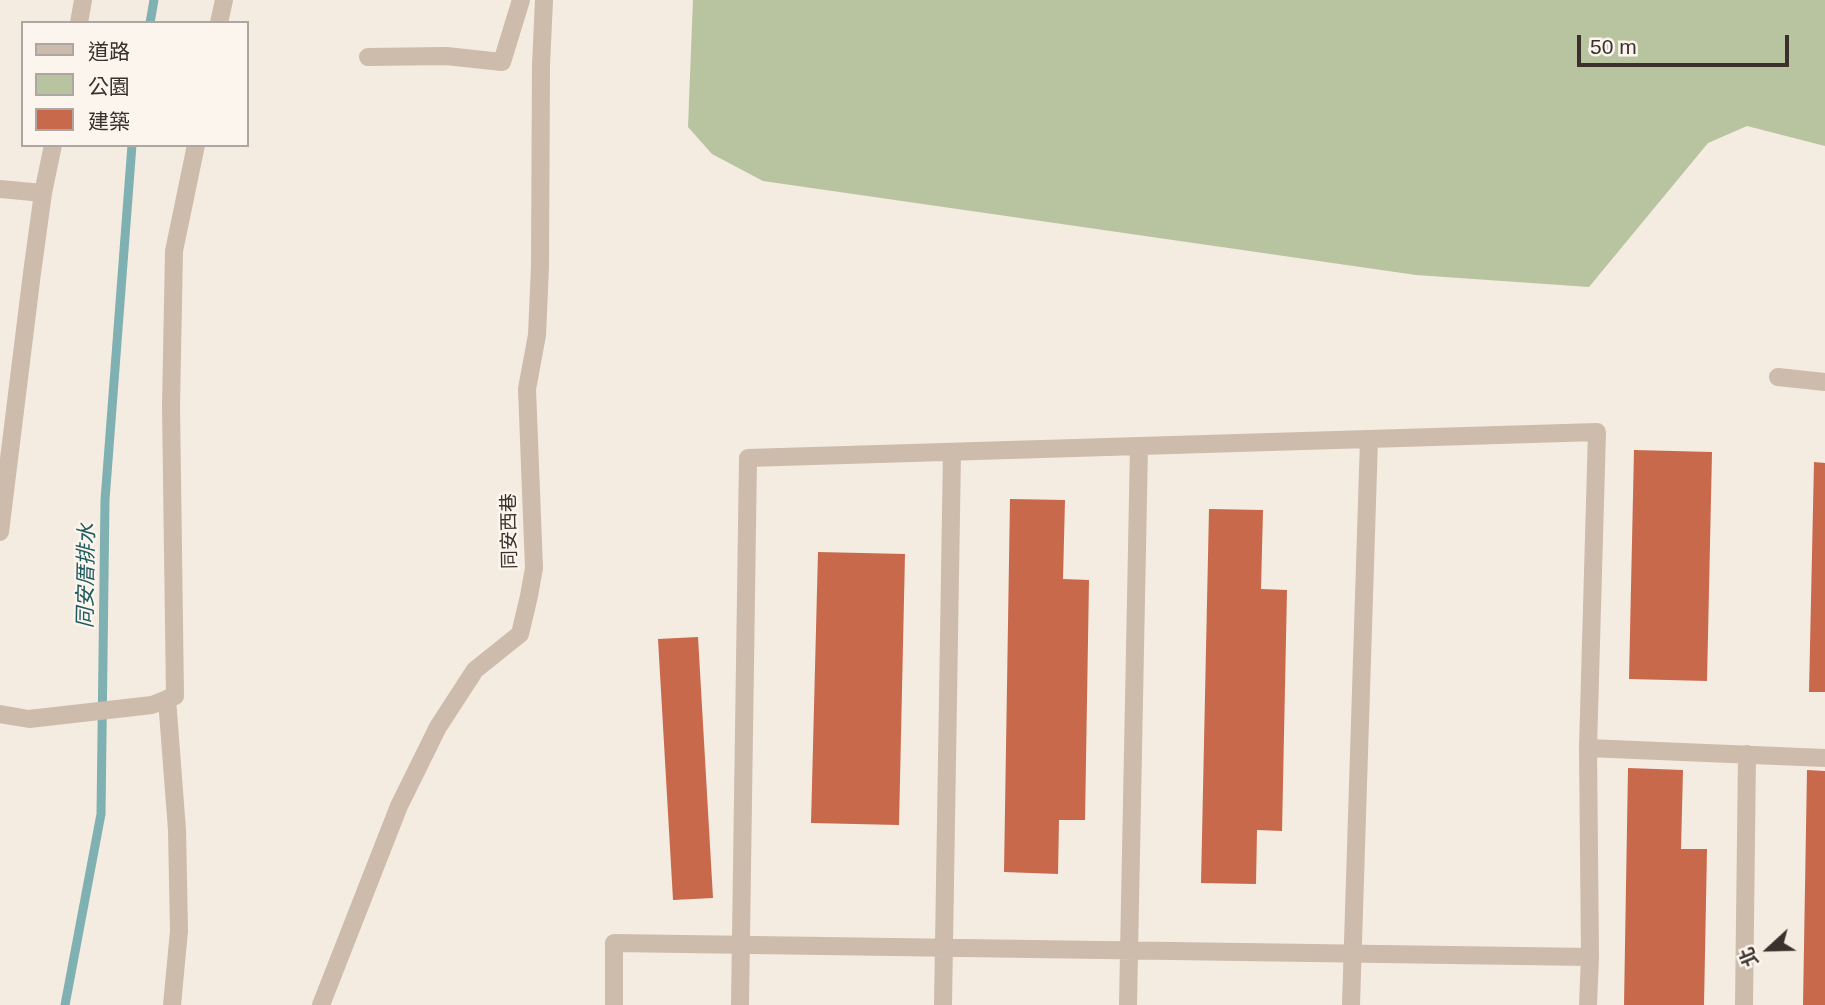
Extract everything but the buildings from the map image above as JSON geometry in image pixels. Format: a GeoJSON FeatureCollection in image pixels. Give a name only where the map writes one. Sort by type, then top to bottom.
{"type":"FeatureCollection","features":[{"type":"Feature","properties":{"kind":"street"},"geometry":{"type":"LineString","coordinates":[[79,21],[83,0]]}},
{"type":"Feature","properties":{"kind":"street"},"geometry":{"type":"LineString","coordinates":[[219,21],[224,0]]}},
{"type":"Feature","properties":{"kind":"street"},"geometry":{"type":"LineString","coordinates":[[368,57],[446,56],[502,62],[521,0]]}},
{"type":"Feature","properties":{"kind":"street","name":"同安西巷"},"geometry":{"type":"LineString","coordinates":[[321,1005],[399,806],[438,727],[475,670],[520,634],[529,596],[534,568],[527,389],[537,335],[540,281],[544,0]]}},
{"type":"Feature","properties":{"kind":"street"},"geometry":{"type":"LineString","coordinates":[[0,532],[43,193],[53,147]]}},
{"type":"Feature","properties":{"kind":"street"},"geometry":{"type":"LineString","coordinates":[[0,715],[29,719],[159,702],[175,696],[171,406],[174,251],[196,147]]}},
{"type":"Feature","properties":{"kind":"street"},"geometry":{"type":"LineString","coordinates":[[0,189],[43,193]]}},
{"type":"Feature","properties":{"kind":"street"},"geometry":{"type":"LineString","coordinates":[[1778,377],[1825,382]]}},
{"type":"Feature","properties":{"kind":"street"},"geometry":{"type":"LineString","coordinates":[[740,1005],[748,458],[1597,432],[1588,748],[1588,1005]]}},
{"type":"Feature","properties":{"kind":"street"},"geometry":{"type":"LineString","coordinates":[[1351,1005],[1369,439]]}},
{"type":"Feature","properties":{"kind":"street"},"geometry":{"type":"LineString","coordinates":[[1128,1005],[1139,446]]}},
{"type":"Feature","properties":{"kind":"street"},"geometry":{"type":"LineString","coordinates":[[943,1005],[952,452]]}},
{"type":"Feature","properties":{"kind":"street"},"geometry":{"type":"LineString","coordinates":[[159,702],[177,830],[179,918],[172,1005]]}},
{"type":"Feature","properties":{"kind":"street"},"geometry":{"type":"LineString","coordinates":[[1588,748],[1825,758]]}},
{"type":"Feature","properties":{"kind":"street"},"geometry":{"type":"LineString","coordinates":[[1744,1005],[1747,754]]}},
{"type":"Feature","properties":{"kind":"street"},"geometry":{"type":"LineString","coordinates":[[614,1005],[614,943],[1590,957]]}},
{"type":"Feature","properties":{"kind":"green space"},"geometry":{"type":"Polygon","coordinates":[[[693,0],[1825,0],[1825,146],[1747,126],[1708,143],[1589,287],[1416,275],[763,181],[712,154],[688,127],[693,0]]]}},
{"type":"Feature","properties":{"kind":"waterway","name":"同安厝排水"},"geometry":{"type":"LineString","coordinates":[[150,21],[154,0]]}},
{"type":"Feature","properties":{"kind":"waterway","name":"同安厝排水"},"geometry":{"type":"LineString","coordinates":[[65,1005],[101,814],[105,500],[132,147]]}}]}
